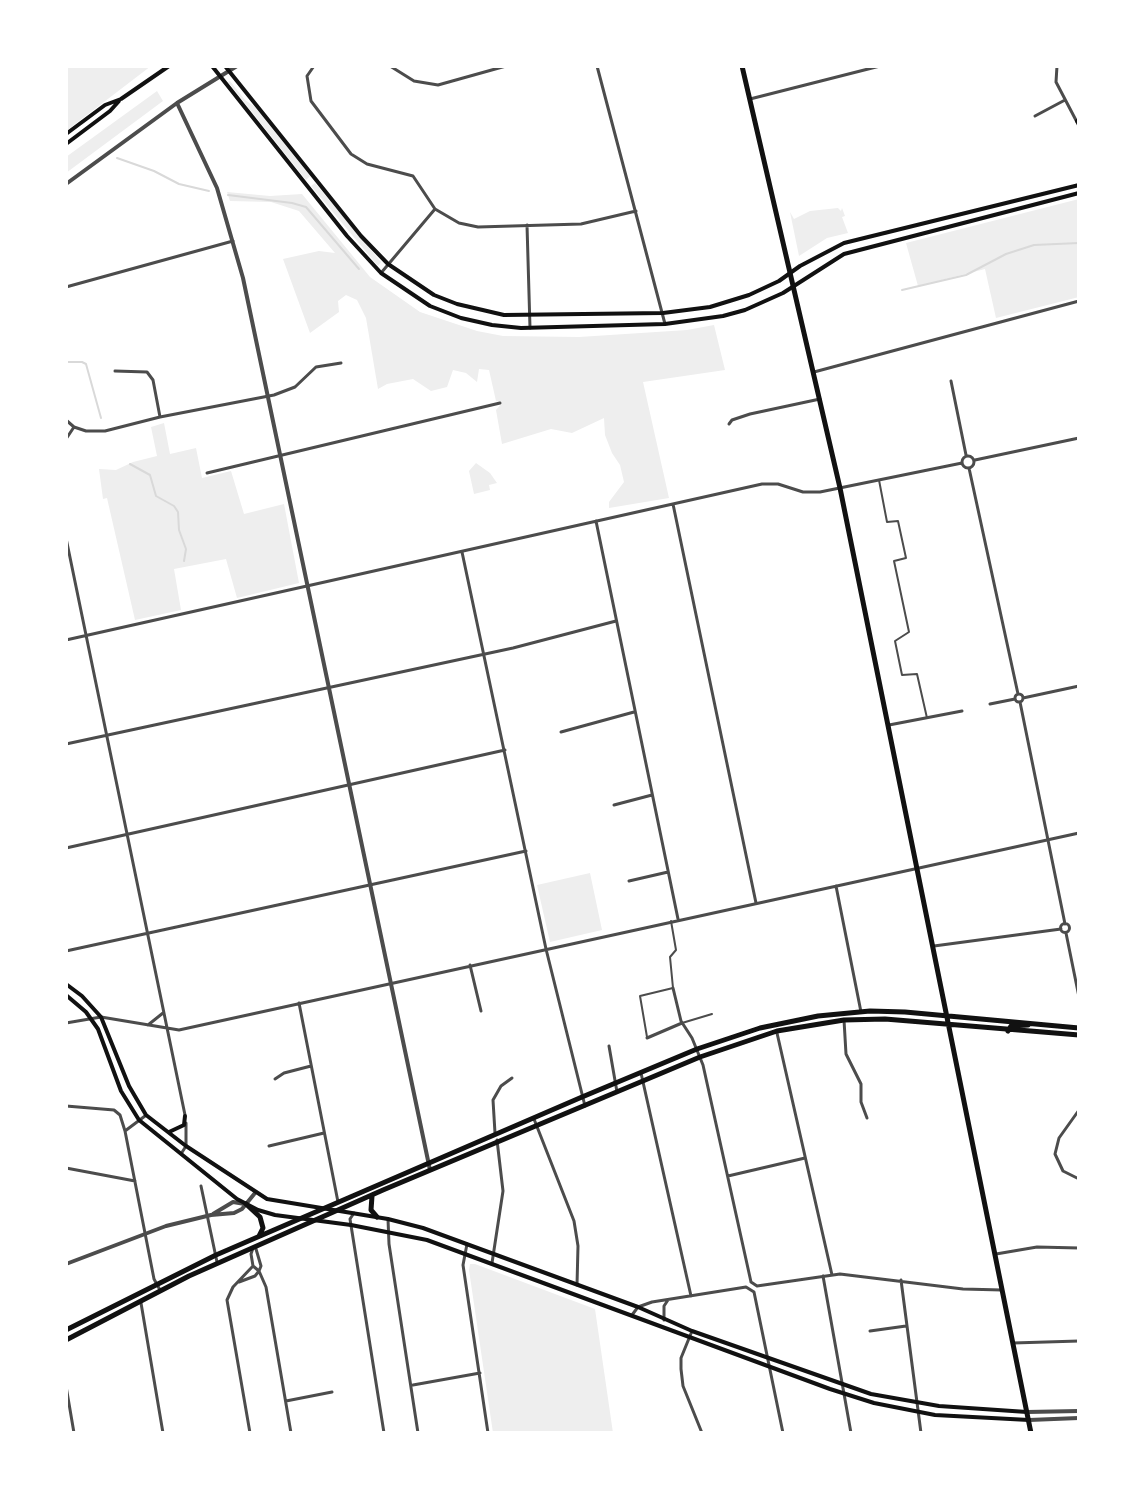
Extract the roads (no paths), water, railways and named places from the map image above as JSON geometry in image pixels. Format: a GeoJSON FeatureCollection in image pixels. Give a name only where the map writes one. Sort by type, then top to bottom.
{"type":"FeatureCollection","features":[{"type":"Feature","properties":{"kind":"main road"},"geometry":{"type":"LineString","coordinates":[[66,144],[121,99],[169,66]]}},
{"type":"Feature","properties":{"kind":"main road"},"geometry":{"type":"LineString","coordinates":[[212,66],[363,256],[381,273],[414,297],[445,312],[492,325],[530,328],[705,320],[745,310],[794,286],[829,262],[855,251],[1079,193]]}},
{"type":"Feature","properties":{"kind":"main road"},"geometry":{"type":"LineString","coordinates":[[742,66],[840,488],[1031,1433]]}},
{"type":"Feature","properties":{"kind":"main road"},"geometry":{"type":"LineString","coordinates":[[227,68],[361,236],[388,264],[414,284],[457,304],[486,312],[531,317],[663,313],[725,303],[779,281],[844,243],[1079,185]]}},
{"type":"Feature","properties":{"kind":"main road"},"geometry":{"type":"LineString","coordinates":[[66,134],[105,105],[121,99]]}},
{"type":"Feature","properties":{"kind":"main road"},"geometry":{"type":"LineString","coordinates":[[306,185],[315,178]]}},
{"type":"Feature","properties":{"kind":"main road"},"geometry":{"type":"LineString","coordinates":[[66,984],[101,1017],[129,1086],[146,1115],[255,1193],[276,1202],[388,1219],[467,1244],[841,1385],[915,1402],[1027,1412]]}},
{"type":"Feature","properties":{"kind":"main road"},"geometry":{"type":"LineString","coordinates":[[66,995],[91,1018],[103,1040],[121,1091],[139,1120],[260,1217],[263,1228],[255,1241]]}},
{"type":"Feature","properties":{"kind":"main road"},"geometry":{"type":"LineString","coordinates":[[66,1330],[216,1255],[316,1220],[496,1134],[697,1049],[776,1024],[861,1012],[945,1015],[1079,1028]]}},
{"type":"Feature","properties":{"kind":"main road"},"geometry":{"type":"LineString","coordinates":[[66,1340],[323,1208],[498,1143],[700,1057],[777,1031],[844,1020],[885,1019],[1079,1035]]}},
{"type":"Feature","properties":{"kind":"main road"},"geometry":{"type":"LineString","coordinates":[[1008,1031],[1013,1026],[1036,1023]]}},
{"type":"Feature","properties":{"kind":"main road"},"geometry":{"type":"LineString","coordinates":[[168,1132],[184,1125],[185,1116]]}},
{"type":"Feature","properties":{"kind":"main road"},"geometry":{"type":"LineString","coordinates":[[372,1195],[371,1210],[377,1217]]}},
{"type":"Feature","properties":{"kind":"main road"},"geometry":{"type":"LineString","coordinates":[[338,1202],[339,1210]]}},
{"type":"Feature","properties":{"kind":"main road"},"geometry":{"type":"LineString","coordinates":[[246,1204],[275,1215],[351,1225],[427,1240],[842,1393],[917,1412],[1029,1420]]}},
{"type":"Feature","properties":{"kind":"street"},"geometry":{"type":"LineString","coordinates":[[66,184],[177,103],[219,77],[227,68],[237,66]]}},
{"type":"Feature","properties":{"kind":"street"},"geometry":{"type":"LineString","coordinates":[[314,66],[307,76],[311,101],[351,154],[367,164],[413,176],[435,209],[459,223],[581,224],[636,211]]}},
{"type":"Feature","properties":{"kind":"street"},"geometry":{"type":"LineString","coordinates":[[390,66],[414,81],[438,85],[506,66]]}},
{"type":"Feature","properties":{"kind":"street"},"geometry":{"type":"LineString","coordinates":[[597,66],[665,324]]}},
{"type":"Feature","properties":{"kind":"street"},"geometry":{"type":"LineString","coordinates":[[750,99],[880,66]]}},
{"type":"Feature","properties":{"kind":"street"},"geometry":{"type":"LineString","coordinates":[[1057,66],[1056,82],[1078,124]]}},
{"type":"Feature","properties":{"kind":"street"},"geometry":{"type":"LineString","coordinates":[[1035,116],[1065,100]]}},
{"type":"Feature","properties":{"kind":"street"},"geometry":{"type":"LineString","coordinates":[[177,103],[217,188],[233,241],[429,1167]]}},
{"type":"Feature","properties":{"kind":"street"},"geometry":{"type":"LineString","coordinates":[[381,273],[435,209]]}},
{"type":"Feature","properties":{"kind":"street"},"geometry":{"type":"LineString","coordinates":[[527,225],[530,328]]}},
{"type":"Feature","properties":{"kind":"street"},"geometry":{"type":"LineString","coordinates":[[66,287],[233,241]]}},
{"type":"Feature","properties":{"kind":"street"},"geometry":{"type":"LineString","coordinates":[[814,372],[1079,301]]}},
{"type":"Feature","properties":{"kind":"street"},"geometry":{"type":"LineString","coordinates":[[66,420],[86,431],[105,431],[266,397],[295,387],[316,367],[341,363]]}},
{"type":"Feature","properties":{"kind":"street"},"geometry":{"type":"LineString","coordinates":[[115,371],[147,372],[153,380],[160,417]]}},
{"type":"Feature","properties":{"kind":"street"},"geometry":{"type":"LineString","coordinates":[[951,381],[966,455],[962,463]]}},
{"type":"Feature","properties":{"kind":"street"},"geometry":{"type":"LineString","coordinates":[[729,424],[750,414],[820,399]]}},
{"type":"Feature","properties":{"kind":"street"},"geometry":{"type":"LineString","coordinates":[[207,473],[500,403]]}},
{"type":"Feature","properties":{"kind":"street"},"geometry":{"type":"LineString","coordinates":[[66,439],[74,427]]}},
{"type":"Feature","properties":{"kind":"street"},"geometry":{"type":"LineString","coordinates":[[975,460],[1079,438]]}},
{"type":"Feature","properties":{"kind":"street"},"geometry":{"type":"LineString","coordinates":[[966,455],[975,460]]}},
{"type":"Feature","properties":{"kind":"street"},"geometry":{"type":"LineString","coordinates":[[969,468],[975,460]]}},
{"type":"Feature","properties":{"kind":"street"},"geometry":{"type":"LineString","coordinates":[[66,640],[762,484],[778,484],[811,492],[962,463],[969,468],[1018,694],[1023,698]]}},
{"type":"Feature","properties":{"kind":"street"},"geometry":{"type":"LineString","coordinates":[[673,504],[756,903]]}},
{"type":"Feature","properties":{"kind":"street"},"geometry":{"type":"LineString","coordinates":[[596,521],[678,919]]}},
{"type":"Feature","properties":{"kind":"street"},"geometry":{"type":"LineString","coordinates":[[66,538],[185,1116],[186,1146],[181,1154]]}},
{"type":"Feature","properties":{"kind":"street"},"geometry":{"type":"LineString","coordinates":[[462,550],[546,949],[585,1106]]}},
{"type":"Feature","properties":{"kind":"street"},"geometry":{"type":"LineString","coordinates":[[66,744],[486,654],[616,621]]}},
{"type":"Feature","properties":{"kind":"street"},"geometry":{"type":"LineString","coordinates":[[1020,702],[1023,698],[1079,686]]}},
{"type":"Feature","properties":{"kind":"street"},"geometry":{"type":"LineString","coordinates":[[1015,699],[1018,694]]}},
{"type":"Feature","properties":{"kind":"street"},"geometry":{"type":"LineString","coordinates":[[990,704],[1015,699],[1020,702],[1065,924],[1070,928],[1079,927]]}},
{"type":"Feature","properties":{"kind":"street"},"geometry":{"type":"LineString","coordinates":[[889,725],[962,711]]}},
{"type":"Feature","properties":{"kind":"street"},"geometry":{"type":"LineString","coordinates":[[561,732],[634,712]]}},
{"type":"Feature","properties":{"kind":"street"},"geometry":{"type":"LineString","coordinates":[[66,848],[505,750]]}},
{"type":"Feature","properties":{"kind":"street"},"geometry":{"type":"LineString","coordinates":[[614,805],[652,795]]}},
{"type":"Feature","properties":{"kind":"street"},"geometry":{"type":"LineString","coordinates":[[66,1023],[101,1017],[179,1030],[1079,833]]}},
{"type":"Feature","properties":{"kind":"street"},"geometry":{"type":"LineString","coordinates":[[66,951],[526,851]]}},
{"type":"Feature","properties":{"kind":"street"},"geometry":{"type":"LineString","coordinates":[[629,881],[668,872]]}},
{"type":"Feature","properties":{"kind":"street"},"geometry":{"type":"LineString","coordinates":[[835,885],[861,1012]]}},
{"type":"Feature","properties":{"kind":"street"},"geometry":{"type":"LineString","coordinates":[[932,946],[1061,929],[1065,924]]}},
{"type":"Feature","properties":{"kind":"street"},"geometry":{"type":"LineString","coordinates":[[1066,933],[1070,928]]}},
{"type":"Feature","properties":{"kind":"street"},"geometry":{"type":"LineString","coordinates":[[1061,929],[1066,933],[1079,997]]}},
{"type":"Feature","properties":{"kind":"street"},"geometry":{"type":"LineString","coordinates":[[470,965],[481,1011]]}},
{"type":"Feature","properties":{"kind":"street"},"geometry":{"type":"LineString","coordinates":[[673,988],[682,1023],[700,1057],[751,1282],[757,1286],[832,1275],[963,1289],[1002,1290]]}},
{"type":"Feature","properties":{"kind":"street"},"geometry":{"type":"LineString","coordinates":[[299,1003],[338,1202]]}},
{"type":"Feature","properties":{"kind":"street"},"geometry":{"type":"LineString","coordinates":[[148,1025],[163,1013]]}},
{"type":"Feature","properties":{"kind":"street"},"geometry":{"type":"LineString","coordinates":[[844,1020],[846,1054],[861,1084],[861,1102],[867,1118]]}},
{"type":"Feature","properties":{"kind":"street"},"geometry":{"type":"LineString","coordinates":[[647,1038],[682,1023]]}},
{"type":"Feature","properties":{"kind":"street"},"geometry":{"type":"LineString","coordinates":[[776,1024],[832,1275]]}},
{"type":"Feature","properties":{"kind":"street"},"geometry":{"type":"LineString","coordinates":[[609,1046],[617,1092]]}},
{"type":"Feature","properties":{"kind":"street"},"geometry":{"type":"LineString","coordinates":[[275,1079],[284,1073],[311,1066]]}},
{"type":"Feature","properties":{"kind":"street"},"geometry":{"type":"LineString","coordinates":[[641,1073],[691,1296]]}},
{"type":"Feature","properties":{"kind":"street"},"geometry":{"type":"LineString","coordinates":[[492,1263],[503,1191],[493,1100],[501,1086],[512,1078]]}},
{"type":"Feature","properties":{"kind":"street"},"geometry":{"type":"LineString","coordinates":[[66,1106],[114,1110],[120,1115],[155,1284],[160,1290]]}},
{"type":"Feature","properties":{"kind":"street"},"geometry":{"type":"LineString","coordinates":[[1079,1110],[1056,1145],[1056,1161],[1068,1175],[1079,1179]]}},
{"type":"Feature","properties":{"kind":"street"},"geometry":{"type":"LineString","coordinates":[[125,1131],[146,1115]]}},
{"type":"Feature","properties":{"kind":"street"},"geometry":{"type":"LineString","coordinates":[[534,1119],[574,1221],[578,1246],[577,1285]]}},
{"type":"Feature","properties":{"kind":"street"},"geometry":{"type":"LineString","coordinates":[[269,1146],[324,1133]]}},
{"type":"Feature","properties":{"kind":"street"},"geometry":{"type":"LineString","coordinates":[[728,1176],[805,1158]]}},
{"type":"Feature","properties":{"kind":"street"},"geometry":{"type":"LineString","coordinates":[[66,1168],[135,1181]]}},
{"type":"Feature","properties":{"kind":"street"},"geometry":{"type":"LineString","coordinates":[[201,1186],[217,1262]]}},
{"type":"Feature","properties":{"kind":"street"},"geometry":{"type":"LineString","coordinates":[[209,1215],[234,1213],[255,1193]]}},
{"type":"Feature","properties":{"kind":"street"},"geometry":{"type":"LineString","coordinates":[[66,1264],[209,1215],[233,1202],[246,1204]]}},
{"type":"Feature","properties":{"kind":"street"},"geometry":{"type":"LineString","coordinates":[[354,1213],[350,1219],[384,1433]]}},
{"type":"Feature","properties":{"kind":"street"},"geometry":{"type":"LineString","coordinates":[[388,1219],[418,1433]]}},
{"type":"Feature","properties":{"kind":"street"},"geometry":{"type":"LineString","coordinates":[[255,1241],[251,1254],[253,1266],[259,1271],[266,1287],[291,1433]]}},
{"type":"Feature","properties":{"kind":"street"},"geometry":{"type":"LineString","coordinates":[[238,1282],[255,1276],[259,1271],[259,1251],[255,1241]]}},
{"type":"Feature","properties":{"kind":"street"},"geometry":{"type":"LineString","coordinates":[[467,1244],[463,1265],[488,1433]]}},
{"type":"Feature","properties":{"kind":"street"},"geometry":{"type":"LineString","coordinates":[[994,1255],[1037,1247],[1079,1248]]}},
{"type":"Feature","properties":{"kind":"street"},"geometry":{"type":"LineString","coordinates":[[250,1433],[227,1300],[233,1287],[253,1266]]}},
{"type":"Feature","properties":{"kind":"street"},"geometry":{"type":"LineString","coordinates":[[823,1276],[851,1433]]}},
{"type":"Feature","properties":{"kind":"street"},"geometry":{"type":"LineString","coordinates":[[901,1280],[921,1433]]}},
{"type":"Feature","properties":{"kind":"street"},"geometry":{"type":"LineString","coordinates":[[632,1315],[638,1307],[668,1299],[747,1287],[751,1282]]}},
{"type":"Feature","properties":{"kind":"street"},"geometry":{"type":"LineString","coordinates":[[757,1286],[754,1292],[783,1433]]}},
{"type":"Feature","properties":{"kind":"street"},"geometry":{"type":"LineString","coordinates":[[747,1287],[754,1292]]}},
{"type":"Feature","properties":{"kind":"street"},"geometry":{"type":"LineString","coordinates":[[138,1293],[163,1433]]}},
{"type":"Feature","properties":{"kind":"street"},"geometry":{"type":"LineString","coordinates":[[664,1320],[664,1306],[668,1299]]}},
{"type":"Feature","properties":{"kind":"street"},"geometry":{"type":"LineString","coordinates":[[870,1331],[906,1326]]}},
{"type":"Feature","properties":{"kind":"street"},"geometry":{"type":"LineString","coordinates":[[692,1331],[681,1358],[681,1376],[702,1433]]}},
{"type":"Feature","properties":{"kind":"street"},"geometry":{"type":"LineString","coordinates":[[1013,1343],[1079,1341]]}},
{"type":"Feature","properties":{"kind":"street"},"geometry":{"type":"LineString","coordinates":[[412,1385],[480,1373]]}},
{"type":"Feature","properties":{"kind":"street"},"geometry":{"type":"LineString","coordinates":[[66,1386],[74,1433]]}},
{"type":"Feature","properties":{"kind":"street"},"geometry":{"type":"LineString","coordinates":[[286,1401],[332,1392]]}},
{"type":"Feature","properties":{"kind":"street"},"geometry":{"type":"LineString","coordinates":[[1027,1412],[1079,1411]]}},
{"type":"Feature","properties":{"kind":"street"},"geometry":{"type":"LineString","coordinates":[[1029,1420],[1079,1418]]}},
{"type":"Feature","properties":{"kind":"lane"},"geometry":{"type":"LineString","coordinates":[[879,480],[887,522],[898,521],[906,558],[894,561],[909,632],[895,641],[902,675],[917,674],[927,719]]}},
{"type":"Feature","properties":{"kind":"lane"},"geometry":{"type":"LineString","coordinates":[[647,1038],[640,996],[673,988],[670,957],[676,950],[671,921]]}},
{"type":"Feature","properties":{"kind":"lane"},"geometry":{"type":"LineString","coordinates":[[682,1023],[712,1014]]}},
{"type":"Feature","properties":{"kind":"waterway"},"geometry":{"type":"LineString","coordinates":[[117,158],[179,184],[209,191]]}},
{"type":"Feature","properties":{"kind":"waterway"},"geometry":{"type":"LineString","coordinates":[[228,195],[306,207],[359,269]]}},
{"type":"Feature","properties":{"kind":"waterway"},"geometry":{"type":"LineString","coordinates":[[902,290],[966,275],[1006,254],[1034,245],[1079,243]]}},
{"type":"Feature","properties":{"kind":"waterway"},"geometry":{"type":"LineString","coordinates":[[66,362],[86,364],[101,418]]}},
{"type":"Feature","properties":{"kind":"waterway"},"geometry":{"type":"LineString","coordinates":[[130,464],[150,475],[156,496],[174,506],[178,512],[179,530],[186,549],[184,561]]}}]}
